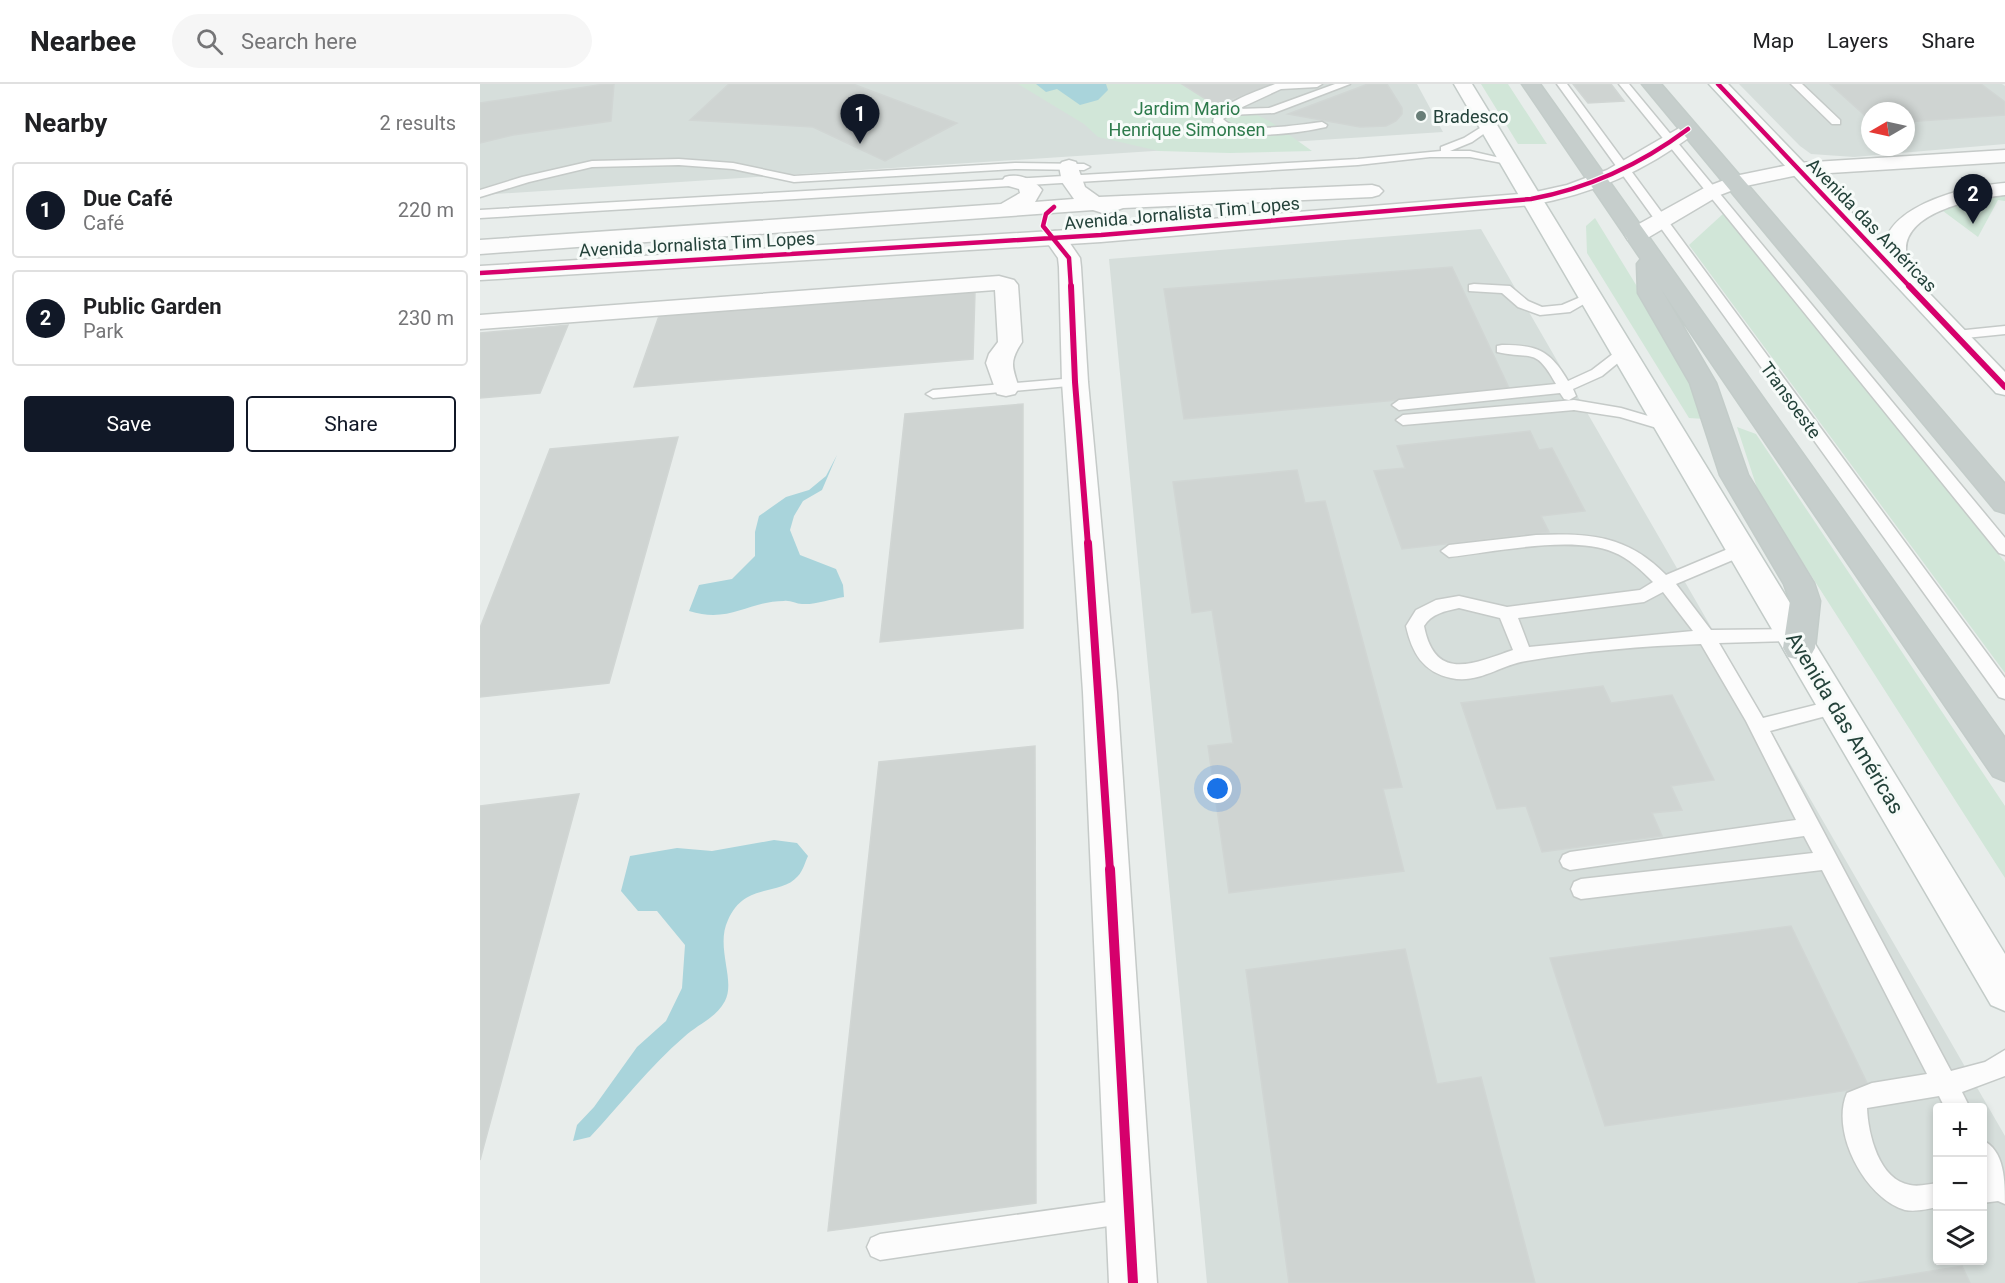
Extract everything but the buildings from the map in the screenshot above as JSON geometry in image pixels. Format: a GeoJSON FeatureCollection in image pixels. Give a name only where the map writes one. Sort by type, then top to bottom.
{"type":"FeatureCollection","features":[{"type":"Feature","properties":{"kind":"highway"},"geometry":{"type":"LineString","coordinates":[[1531,84],[1598,182],[1648,236],[2005,766]]}},
{"type":"Feature","properties":{"kind":"highway"},"geometry":{"type":"LineString","coordinates":[[1651,84],[1680,135],[1735,182],[2005,503]]}},
{"type":"Feature","properties":{"kind":"highway"},"geometry":{"type":"LineString","coordinates":[[1648,236],[1646,274],[1650,293],[1703,383],[1734,475],[1799,583],[1805,601],[1796,641]]}},
{"type":"Feature","properties":{"kind":"street","name":"Avenida das Américas"},"geometry":{"type":"LineString","coordinates":[[1463,84],[2005,991]]}},
{"type":"Feature","properties":{"kind":"street","name":"Avenida das Américas"},"geometry":{"type":"LineString","coordinates":[[1718,84],[2005,387]]}},
{"type":"Feature","properties":{"kind":"street","name":"Avenida Jornalista Tim Lopes"},"geometry":{"type":"LineString","coordinates":[[480,247],[1097,204],[1388,190],[1572,191],[1643,162],[1680,135]]}},
{"type":"Feature","properties":{"kind":"street"},"geometry":{"type":"LineString","coordinates":[[1648,236],[1713,191],[1735,182],[1798,169],[2005,156]]}},
{"type":"Feature","properties":{"kind":"street"},"geometry":{"type":"LineString","coordinates":[[1062,248],[1101,235],[1112,228],[1117,216],[1110,209],[1081,198],[1072,187],[1069,172]]}},
{"type":"Feature","properties":{"kind":"street"},"geometry":{"type":"LineString","coordinates":[[1005,211],[1030,196],[1031,190],[1026,185],[1012,181]]}},
{"type":"Feature","properties":{"kind":"street"},"geometry":{"type":"LineString","coordinates":[[1904,280],[1894,253],[1896,243],[1908,225],[1939,203],[1967,194],[2005,189]]}},
{"type":"Feature","properties":{"kind":"street"},"geometry":{"type":"LineString","coordinates":[[1388,190],[1398,195],[1401,210]]}},
{"type":"Feature","properties":{"kind":"street","name":"Avenida Jornalista Tim Lopes"},"geometry":{"type":"LineString","coordinates":[[1101,235],[1401,210],[1526,190]]}},
{"type":"Feature","properties":{"kind":"street"},"geometry":{"type":"LineString","coordinates":[[1054,207],[1046,214],[1043,226],[1062,248],[1075,382],[1100,692],[1133,1283]]}},
{"type":"Feature","properties":{"kind":"street","name":"Avenida Jornalista Tim Lopes"},"geometry":{"type":"LineString","coordinates":[[480,273],[1062,248]]}},
{"type":"Feature","properties":{"kind":"street"},"geometry":{"type":"LineString","coordinates":[[480,322],[999,283],[1006,285],[1008,308],[1010,342],[1001,354],[999,363],[1006,388]]}},
{"type":"Feature","properties":{"kind":"lane"},"geometry":{"type":"LineString","coordinates":[[1254,96],[1345,84]]}},
{"type":"Feature","properties":{"kind":"lane","name":"Transoeste"},"geometry":{"type":"LineString","coordinates":[[1562,84],[1624,170],[1648,236],[2005,692]]}},
{"type":"Feature","properties":{"kind":"lane","name":"Transoeste"},"geometry":{"type":"LineString","coordinates":[[1569,84],[1579,99],[1579,106]]}},
{"type":"Feature","properties":{"kind":"lane"},"geometry":{"type":"LineString","coordinates":[[1616,84],[1623,93],[1637,99]]}},
{"type":"Feature","properties":{"kind":"lane"},"geometry":{"type":"LineString","coordinates":[[1624,84],[1637,99],[1680,135],[1713,191],[2005,549]]}},
{"type":"Feature","properties":{"kind":"lane"},"geometry":{"type":"LineString","coordinates":[[1796,84],[1836,122]]}},
{"type":"Feature","properties":{"kind":"lane"},"geometry":{"type":"LineString","coordinates":[[1318,89],[1282,85],[1254,96],[1224,112],[1218,118],[1218,122],[1233,130],[1322,125]]}},
{"type":"Feature","properties":{"kind":"lane"},"geometry":{"type":"LineString","coordinates":[[1224,112],[1263,113],[1318,89]]}},
{"type":"Feature","properties":{"kind":"lane"},"geometry":{"type":"LineString","coordinates":[[1430,154],[1459,144],[1488,126]]}},
{"type":"Feature","properties":{"kind":"lane"},"geometry":{"type":"LineString","coordinates":[[480,214],[1012,181],[1069,172],[1358,162],[1430,154],[1470,153],[1509,163]]}},
{"type":"Feature","properties":{"kind":"lane"},"geometry":{"type":"LineString","coordinates":[[480,194],[526,179],[592,164],[679,162],[733,166],[794,179],[1015,166],[1069,172]]}},
{"type":"Feature","properties":{"kind":"lane"},"geometry":{"type":"LineString","coordinates":[[807,193],[814,187],[816,178]]}},
{"type":"Feature","properties":{"kind":"lane"},"geometry":{"type":"LineString","coordinates":[[1474,288],[1505,290],[1523,304],[1540,311],[1565,309],[1590,297]]}},
{"type":"Feature","properties":{"kind":"lane"},"geometry":{"type":"LineString","coordinates":[[1956,335],[2005,330]]}},
{"type":"Feature","properties":{"kind":"lane"},"geometry":{"type":"LineString","coordinates":[[1502,349],[1529,348],[1546,358],[1574,405]]}},
{"type":"Feature","properties":{"kind":"lane"},"geometry":{"type":"LineString","coordinates":[[1399,405],[1564,388],[1597,373],[1623,353]]}},
{"type":"Feature","properties":{"kind":"lane"},"geometry":{"type":"LineString","coordinates":[[933,394],[1075,382]]}},
{"type":"Feature","properties":{"kind":"lane"},"geometry":{"type":"LineString","coordinates":[[1403,420],[1574,405],[1621,412],[1667,426]]}},
{"type":"Feature","properties":{"kind":"lane"},"geometry":{"type":"LineString","coordinates":[[1449,551],[1580,539],[1621,548],[1666,582],[1704,635],[1757,727],[1956,1103]]}},
{"type":"Feature","properties":{"kind":"lane"},"geometry":{"type":"LineString","coordinates":[[1741,550],[1666,582],[1644,596],[1507,614],[1459,602],[1442,605],[1422,615],[1414,626],[1418,648],[1431,663],[1450,671],[1469,673],[1487,669],[1523,654],[1704,635],[1796,641]]}},
{"type":"Feature","properties":{"kind":"lane"},"geometry":{"type":"LineString","coordinates":[[1507,614],[1523,654]]}},
{"type":"Feature","properties":{"kind":"lane"},"geometry":{"type":"LineString","coordinates":[[1757,727],[1835,707]]}},
{"type":"Feature","properties":{"kind":"lane"},"geometry":{"type":"LineString","coordinates":[[1570,861],[1809,827]]}},
{"type":"Feature","properties":{"kind":"lane"},"geometry":{"type":"LineString","coordinates":[[1581,890],[1827,860]]}},
{"type":"Feature","properties":{"kind":"lane"},"geometry":{"type":"LineString","coordinates":[[1933,1196],[1908,1199],[1888,1189],[1865,1156],[1855,1122],[1855,1101],[1872,1093],[1945,1084],[1997,1070],[2005,1062]]}},
{"type":"Feature","properties":{"kind":"lane"},"geometry":{"type":"LineString","coordinates":[[1985,1157],[1999,1190]]}},
{"type":"Feature","properties":{"kind":"lane"},"geometry":{"type":"LineString","coordinates":[[880,1247],[1129,1210]]}},
{"type":"Feature","properties":{"kind":"shaded area"},"geometry":{"type":"Polygon","coordinates":[[[480,84],[1417,84],[1443,132],[480,195],[480,84]]]}},
{"type":"Feature","properties":{"kind":"shaded area"},"geometry":{"type":"Polygon","coordinates":[[[1739,84],[2002,84],[2005,86],[2005,144],[1915,152],[1915,102],[1861,102],[1861,156],[1866,156],[1854,157],[1811,154],[1800,146],[1739,84]]]}},
{"type":"Feature","properties":{"kind":"shaded area"},"geometry":{"type":"Polygon","coordinates":[[[1481,229],[1986,1103],[1933,1103],[1933,1265],[1987,1265],[1987,1105],[2005,1136],[2005,1283],[1207,1283],[1109,259],[1481,229]]]}},
{"type":"Feature","properties":{"kind":"green space","name":"Jardim Mario Henrique Simonsen"},"geometry":{"type":"Polygon","coordinates":[[[1018,84],[1196,84],[1271,122],[1312,151],[1230,153],[1159,151],[1098,137],[1084,124],[1018,84]]]}},
{"type":"Feature","properties":{"kind":"green space"},"geometry":{"type":"Polygon","coordinates":[[[1481,84],[1508,84],[1547,144],[1518,144],[1481,84]]]}},
{"type":"Feature","properties":{"kind":"green space"},"geometry":{"type":"Polygon","coordinates":[[[2005,196],[2005,201],[1998,200],[1978,237],[1943,211],[1975,197],[2005,196]]]}},
{"type":"Feature","properties":{"kind":"green space"},"geometry":{"type":"Polygon","coordinates":[[[1724,213],[2005,562],[2005,673],[1689,245],[1724,213]]]}},
{"type":"Feature","properties":{"kind":"green space"},"geometry":{"type":"Polygon","coordinates":[[[1595,218],[1692,376],[1705,419],[1689,418],[1587,253],[1586,226],[1595,218]]]}},
{"type":"Feature","properties":{"kind":"green space"},"geometry":{"type":"Polygon","coordinates":[[[1737,427],[1756,434],[2005,806],[2005,878],[1759,494],[1737,427]]]}},
{"type":"Feature","properties":{"kind":"water"},"geometry":{"type":"Polygon","coordinates":[[[1036,84],[1106,84],[1108,90],[1098,100],[1080,105],[1057,89],[1046,92],[1036,84]]]}},
{"type":"Feature","properties":{"kind":"water"},"geometry":{"type":"Polygon","coordinates":[[[837,455],[822,490],[803,501],[794,516],[790,530],[800,555],[836,569],[843,585],[844,597],[807,604],[786,601],[771,602],[728,614],[703,614],[689,611],[699,585],[732,579],[755,556],[755,532],[759,516],[786,497],[809,490],[826,476],[837,455]]]}},
{"type":"Feature","properties":{"kind":"water"},"geometry":{"type":"Polygon","coordinates":[[[774,840],[797,843],[808,856],[800,874],[791,882],[753,894],[735,908],[728,920],[724,952],[728,993],[721,1007],[689,1032],[660,1060],[590,1137],[573,1141],[577,1125],[594,1107],[637,1047],[666,1021],[682,988],[685,945],[657,911],[638,911],[621,891],[630,856],[677,848],[712,851],[774,840]]]}},
{"type":"Feature","properties":{"kind":"cycle path"},"geometry":{"type":"LineString","coordinates":[[1718,84],[2005,387]]}},
{"type":"Feature","properties":{"kind":"cycle path"},"geometry":{"type":"LineString","coordinates":[[480,273],[1101,235],[1531,199],[1594,183],[1634,165],[1688,129]]}},
{"type":"Feature","properties":{"kind":"cycle path"},"geometry":{"type":"LineString","coordinates":[[1054,207],[1046,214],[1043,226],[1069,258],[1070,267],[1075,382],[1100,692],[1133,1283]]}},
{"type":"Feature","properties":{"kind":"place","name":"Bradesco"},"geometry":{"type":"Point","coordinates":[1421,116]}},
{"type":"Feature","properties":{"kind":"place","name":"Due Café"},"geometry":{"type":"Point","coordinates":[860,144]}},
{"type":"Feature","properties":{"kind":"place","name":"Public Garden"},"geometry":{"type":"Point","coordinates":[1973,224]}}]}
